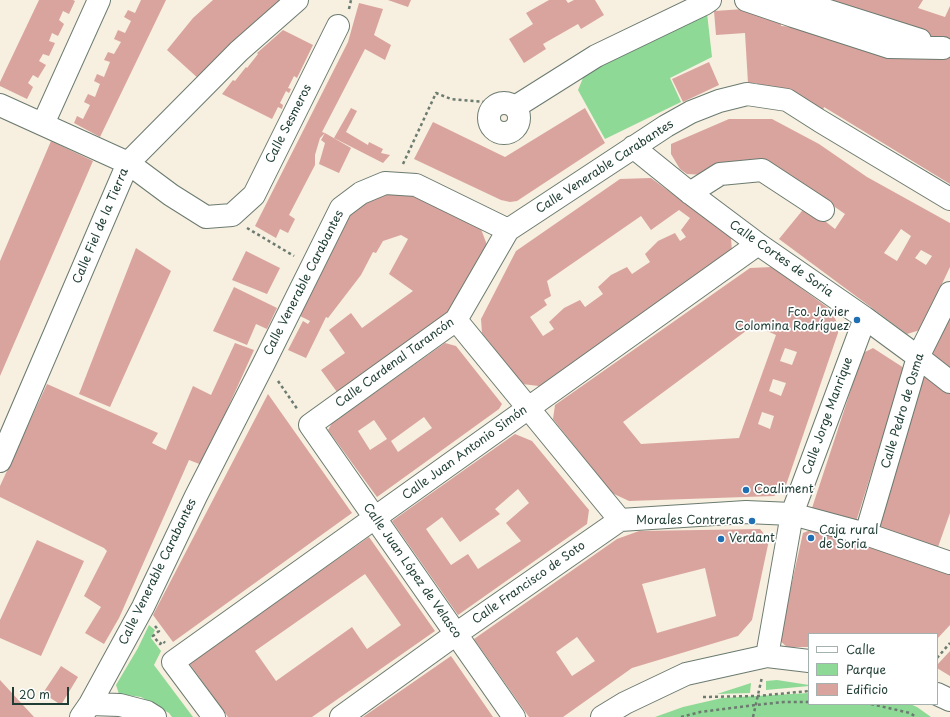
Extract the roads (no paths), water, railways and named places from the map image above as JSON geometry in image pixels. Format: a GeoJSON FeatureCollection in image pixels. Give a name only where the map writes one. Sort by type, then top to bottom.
{"type":"FeatureCollection","features":[{"type":"Feature","properties":{"kind":"street"},"geometry":{"type":"LineString","coordinates":[[43,124],[99,0]]}},
{"type":"Feature","properties":{"kind":"street","name":"Calle Fiel de la Tierra"},"geometry":{"type":"LineString","coordinates":[[0,461],[128,163],[239,51],[297,0]]}},
{"type":"Feature","properties":{"kind":"street"},"geometry":{"type":"LineString","coordinates":[[507,105],[596,56],[710,0]]}},
{"type":"Feature","properties":{"kind":"street"},"geometry":{"type":"LineString","coordinates":[[746,0],[790,5],[888,47],[946,49]]}},
{"type":"Feature","properties":{"kind":"street","name":"Calle Sesmeros"},"geometry":{"type":"LineString","coordinates":[[128,163],[171,195],[206,217],[240,222],[338,26]]}},
{"type":"Feature","properties":{"kind":"street","name":"Calle Venerable Carabantes"},"geometry":{"type":"LineString","coordinates":[[85,711],[143,607],[196,496],[341,208],[361,193],[385,183],[416,185],[508,230],[633,147],[691,112],[719,101],[747,94],[787,100],[950,199]]}},
{"type":"Feature","properties":{"kind":"street"},"geometry":{"type":"LineString","coordinates":[[0,105],[128,163]]}},
{"type":"Feature","properties":{"kind":"street","name":"Calle Cortes de Soria"},"geometry":{"type":"LineString","coordinates":[[633,147],[690,193],[758,244],[865,318],[950,382]]}},
{"type":"Feature","properties":{"kind":"street"},"geometry":{"type":"LineString","coordinates":[[690,193],[720,174],[762,170],[823,210]]}},
{"type":"Feature","properties":{"kind":"street","name":"Calle Cardenal Tarancón"},"geometry":{"type":"LineString","coordinates":[[310,425],[456,320],[508,230]]}},
{"type":"Feature","properties":{"kind":"street","name":"Calle Juan Antonio Simón"},"geometry":{"type":"LineString","coordinates":[[214,717],[170,653],[374,518],[758,244]]}},
{"type":"Feature","properties":{"kind":"street","name":"Calle Pedro de Osma"},"geometry":{"type":"LineString","coordinates":[[866,534],[918,357],[950,293]]}},
{"type":"Feature","properties":{"kind":"street","name":"Calle Jorge Manrique"},"geometry":{"type":"LineString","coordinates":[[767,656],[792,514],[865,318]]}},
{"type":"Feature","properties":{"kind":"street"},"geometry":{"type":"LineString","coordinates":[[456,320],[620,520],[746,512],[792,514],[866,534],[950,563]]}},
{"type":"Feature","properties":{"kind":"street","name":"Calle Juan López de Velasco"},"geometry":{"type":"LineString","coordinates":[[310,425],[514,717]]}},
{"type":"Feature","properties":{"kind":"street","name":"Calle Francisco de Soto"},"geometry":{"type":"LineString","coordinates":[[340,717],[620,520]]}},
{"type":"Feature","properties":{"kind":"street"},"geometry":{"type":"LineString","coordinates":[[602,717],[625,703],[686,674],[767,656],[808,661]]}},
{"type":"Feature","properties":{"kind":"street"},"geometry":{"type":"LineString","coordinates":[[938,694],[950,700]]}},
{"type":"Feature","properties":{"kind":"street"},"geometry":{"type":"LineString","coordinates":[[85,711],[120,705],[147,712],[155,717]]}},
{"type":"Feature","properties":{"kind":"place","name":"Fco. Javier Colomina Rodríguez"},"geometry":{"type":"Point","coordinates":[857,320]}},
{"type":"Feature","properties":{"kind":"place","name":"Coaliment"},"geometry":{"type":"Point","coordinates":[746,490]}},
{"type":"Feature","properties":{"kind":"place","name":"Morales Contreras"},"geometry":{"type":"Point","coordinates":[752,521]}},
{"type":"Feature","properties":{"kind":"place","name":"Caja rural de Soria"},"geometry":{"type":"Point","coordinates":[811,538]}},
{"type":"Feature","properties":{"kind":"place","name":"Verdant"},"geometry":{"type":"Point","coordinates":[721,539]}}]}
